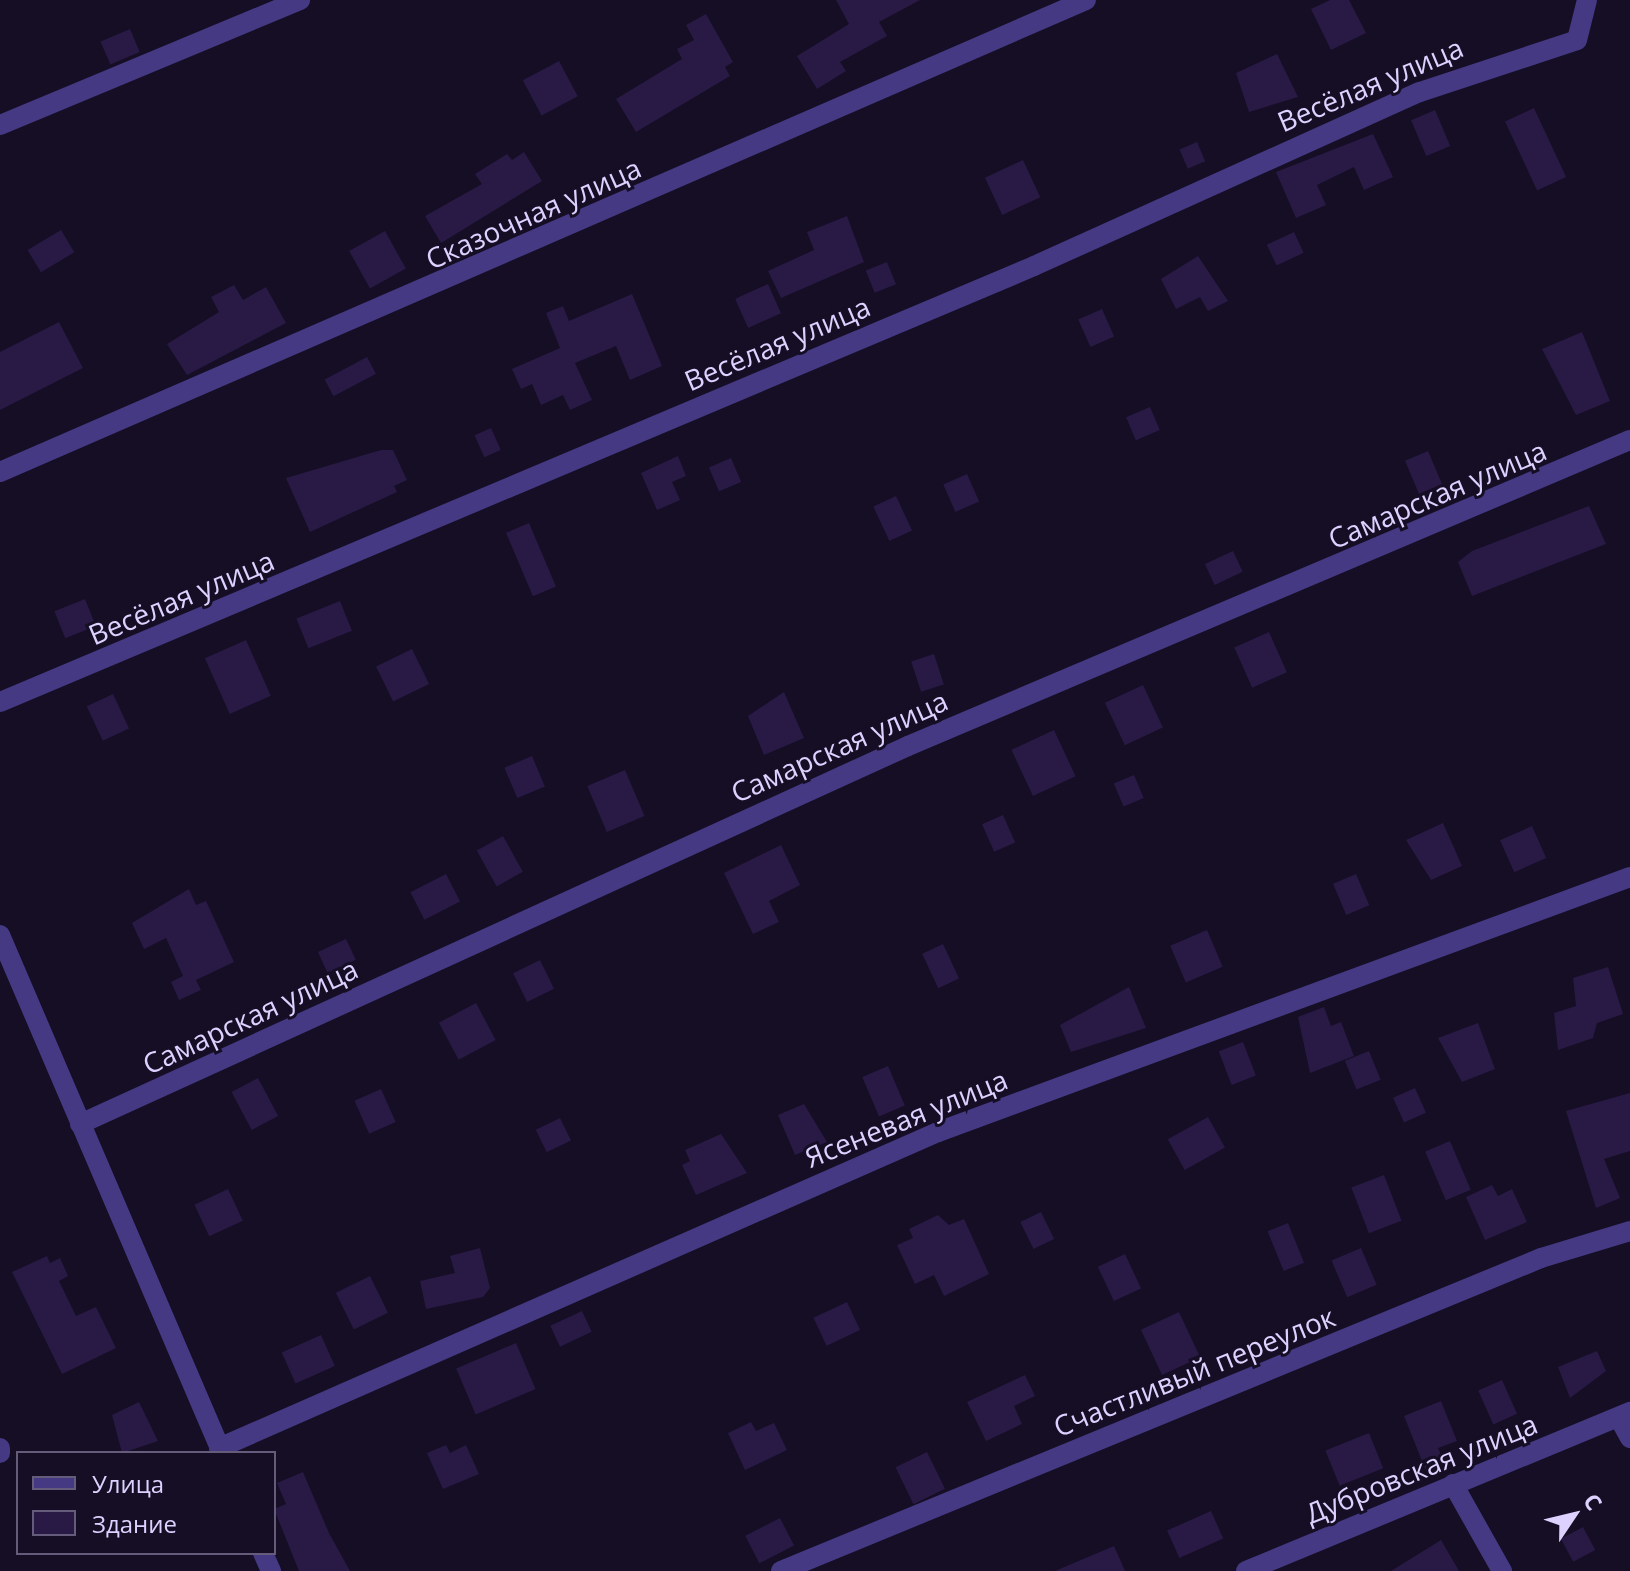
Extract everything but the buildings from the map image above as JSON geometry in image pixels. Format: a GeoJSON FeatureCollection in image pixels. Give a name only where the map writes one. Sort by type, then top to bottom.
{"type":"FeatureCollection","features":[{"type":"Feature","properties":{"kind":"street"},"geometry":{"type":"LineString","coordinates":[[0,125],[300,0]]}},
{"type":"Feature","properties":{"kind":"street","name":"Сказочная улица"},"geometry":{"type":"LineString","coordinates":[[0,472],[1086,0]]}},
{"type":"Feature","properties":{"kind":"street","name":"Весёлая улица"},"geometry":{"type":"LineString","coordinates":[[0,702],[1034,266],[1447,81],[1577,40],[1587,0]]}},
{"type":"Feature","properties":{"kind":"street","name":"Самарская улица"},"geometry":{"type":"LineString","coordinates":[[80,1124],[922,740],[1630,440]]}},
{"type":"Feature","properties":{"kind":"street","name":"Ясеневая улица"},"geometry":{"type":"LineString","coordinates":[[220,1450],[938,1132],[1630,877]]}},
{"type":"Feature","properties":{"kind":"street"},"geometry":{"type":"LineString","coordinates":[[0,935],[7,973],[80,1124],[220,1450]]}},
{"type":"Feature","properties":{"kind":"street","name":"Счастливый переулок"},"geometry":{"type":"LineString","coordinates":[[781,1571],[1541,1258],[1630,1231]]}},
{"type":"Feature","properties":{"kind":"street","name":"Дубровская улица"},"geometry":{"type":"LineString","coordinates":[[1246,1571],[1624,1415],[1630,1438]]}},
{"type":"Feature","properties":{"kind":"street"},"geometry":{"type":"LineString","coordinates":[[1453,1484],[1502,1571]]}}]}
